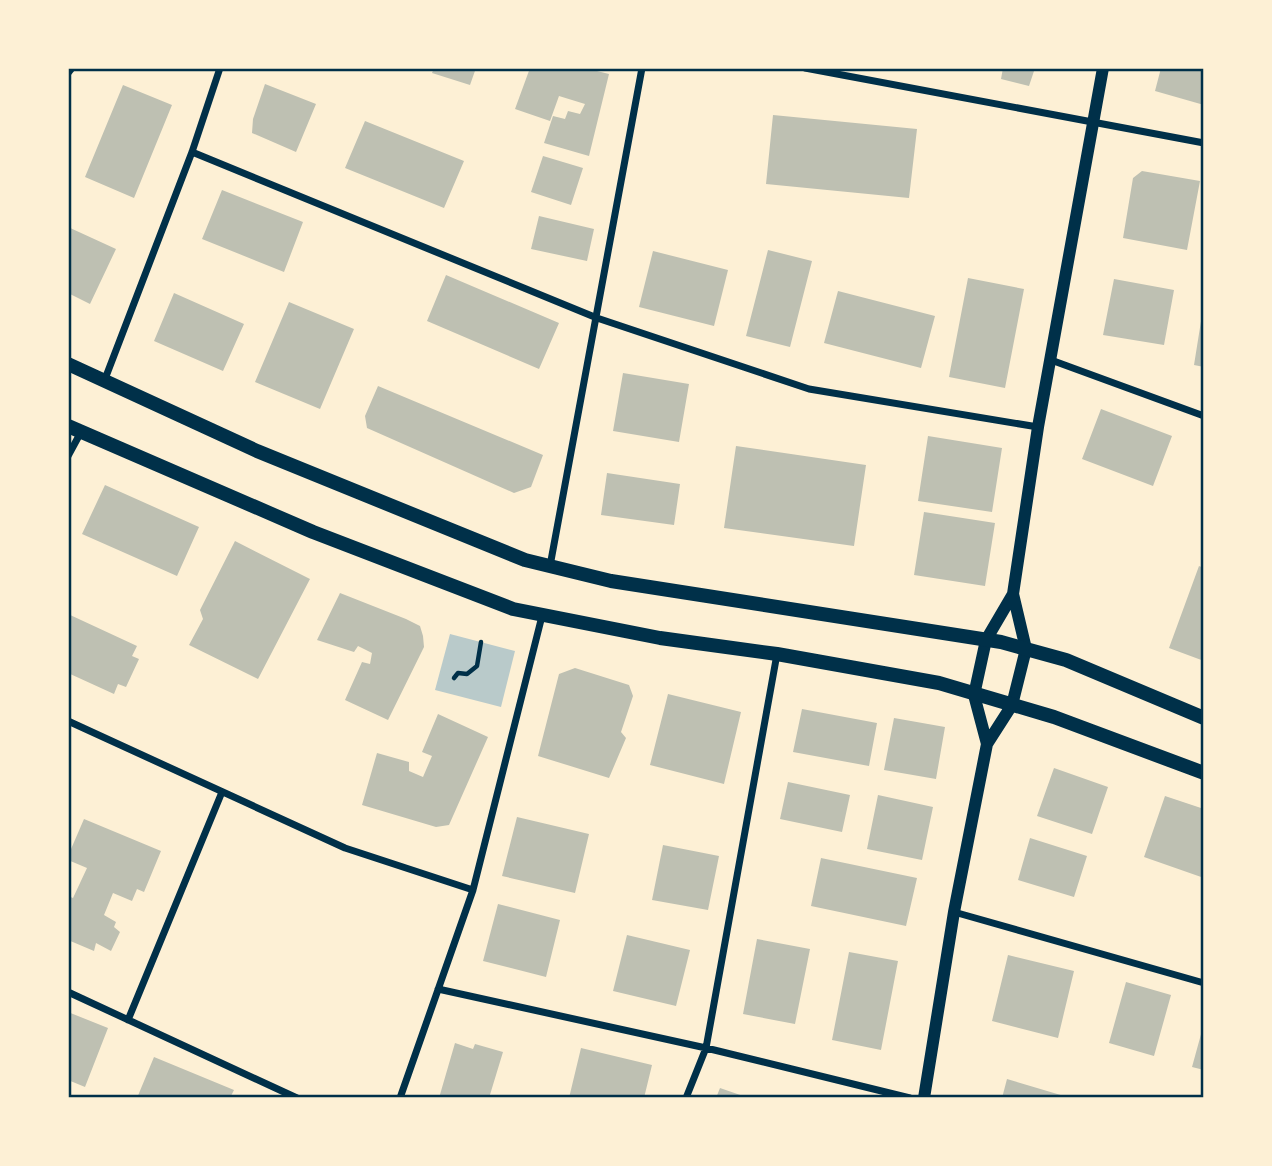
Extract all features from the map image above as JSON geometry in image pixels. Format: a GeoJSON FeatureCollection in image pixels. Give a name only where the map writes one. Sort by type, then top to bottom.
{"type":"FeatureCollection","features":[{"type":"Feature","properties":{"kind":"main road"},"geometry":{"type":"LineString","coordinates":[[68,364],[257,451],[525,560],[611,581],[986,640],[1026,649],[1066,660],[1204,718]]}},
{"type":"Feature","properties":{"kind":"main road"},"geometry":{"type":"LineString","coordinates":[[75,429],[313,532],[513,609],[542,617],[660,638],[777,654],[939,683],[1054,718],[1204,773]]}},
{"type":"Feature","properties":{"kind":"street"},"geometry":{"type":"LineString","coordinates":[[68,73],[72,68]]}},
{"type":"Feature","properties":{"kind":"street"},"geometry":{"type":"LineString","coordinates":[[105,379],[220,68]]}},
{"type":"Feature","properties":{"kind":"street"},"geometry":{"type":"LineString","coordinates":[[550,566],[642,68]]}},
{"type":"Feature","properties":{"kind":"street"},"geometry":{"type":"LineString","coordinates":[[805,68],[1204,143]]}},
{"type":"Feature","properties":{"kind":"street"},"geometry":{"type":"LineString","coordinates":[[924,1098],[954,912],[987,744],[1012,705],[1026,649],[1013,594],[1038,427],[1103,68]]}},
{"type":"Feature","properties":{"kind":"street"},"geometry":{"type":"LineString","coordinates":[[191,152],[597,318],[809,389],[1038,427]]}},
{"type":"Feature","properties":{"kind":"street"},"geometry":{"type":"LineString","coordinates":[[1051,360],[1204,416]]}},
{"type":"Feature","properties":{"kind":"street"},"geometry":{"type":"LineString","coordinates":[[68,456],[75,429]]}},
{"type":"Feature","properties":{"kind":"street"},"geometry":{"type":"LineString","coordinates":[[987,744],[974,695],[986,640],[1013,594]]}},
{"type":"Feature","properties":{"kind":"street"},"geometry":{"type":"LineString","coordinates":[[400,1098],[473,890],[542,617]]}},
{"type":"Feature","properties":{"kind":"street"},"geometry":{"type":"LineString","coordinates":[[686,1098],[706,1048],[777,654]]}},
{"type":"Feature","properties":{"kind":"street"},"geometry":{"type":"LineString","coordinates":[[68,721],[345,848],[473,890]]}},
{"type":"Feature","properties":{"kind":"street"},"geometry":{"type":"LineString","coordinates":[[128,1020],[222,792]]}},
{"type":"Feature","properties":{"kind":"street"},"geometry":{"type":"LineString","coordinates":[[954,912],[1204,983]]}},
{"type":"Feature","properties":{"kind":"street"},"geometry":{"type":"LineString","coordinates":[[438,989],[706,1048],[910,1098]]}},
{"type":"Feature","properties":{"kind":"street"},"geometry":{"type":"LineString","coordinates":[[68,992],[297,1098]]}},
{"type":"Feature","properties":{"kind":"path"},"geometry":{"type":"LineString","coordinates":[[454,678],[458,673],[467,674],[477,666],[481,642]]}},
{"type":"Feature","properties":{"kind":"shaded area"},"geometry":{"type":"Polygon","coordinates":[[[450,634],[515,651],[501,707],[435,690],[450,634]]]}},
{"type":"Feature","properties":{"kind":"building"},"geometry":{"type":"Polygon","coordinates":[[[434,68],[476,68],[470,85],[432,73],[434,68]]]}},
{"type":"Feature","properties":{"kind":"building"},"geometry":{"type":"Polygon","coordinates":[[[530,68],[585,68],[609,74],[589,156],[544,143],[553,116],[565,119],[568,111],[580,114],[585,104],[559,96],[550,121],[515,109],[530,68]]]}},
{"type":"Feature","properties":{"kind":"building"},"geometry":{"type":"Polygon","coordinates":[[[1003,68],[1035,68],[1029,86],[1001,79],[1003,68]]]}},
{"type":"Feature","properties":{"kind":"building"},"geometry":{"type":"Polygon","coordinates":[[[1161,68],[1204,68],[1204,105],[1155,91],[1161,68]]]}},
{"type":"Feature","properties":{"kind":"building"},"geometry":{"type":"Polygon","coordinates":[[[265,84],[316,104],[296,152],[252,133],[253,119],[265,84]]]}},
{"type":"Feature","properties":{"kind":"building"},"geometry":{"type":"Polygon","coordinates":[[[123,85],[172,105],[134,198],[85,177],[123,85]]]}},
{"type":"Feature","properties":{"kind":"building"},"geometry":{"type":"Polygon","coordinates":[[[773,115],[917,129],[909,198],[766,184],[773,115]]]}},
{"type":"Feature","properties":{"kind":"building"},"geometry":{"type":"Polygon","coordinates":[[[365,121],[464,161],[444,208],[345,168],[365,121]]]}},
{"type":"Feature","properties":{"kind":"building"},"geometry":{"type":"Polygon","coordinates":[[[543,156],[583,168],[571,205],[531,192],[543,156]]]}},
{"type":"Feature","properties":{"kind":"building"},"geometry":{"type":"Polygon","coordinates":[[[1142,171],[1200,181],[1187,250],[1123,238],[1133,178],[1142,171]]]}},
{"type":"Feature","properties":{"kind":"building"},"geometry":{"type":"Polygon","coordinates":[[[222,190],[303,222],[284,272],[202,239],[222,190]]]}},
{"type":"Feature","properties":{"kind":"building"},"geometry":{"type":"Polygon","coordinates":[[[539,216],[594,229],[587,261],[531,249],[539,216]]]}},
{"type":"Feature","properties":{"kind":"building"},"geometry":{"type":"Polygon","coordinates":[[[68,227],[116,249],[90,304],[68,293],[68,227]]]}},
{"type":"Feature","properties":{"kind":"building"},"geometry":{"type":"Polygon","coordinates":[[[768,250],[812,261],[790,347],[746,336],[768,250]]]}},
{"type":"Feature","properties":{"kind":"building"},"geometry":{"type":"Polygon","coordinates":[[[653,251],[728,270],[714,326],[639,307],[653,251]]]}},
{"type":"Feature","properties":{"kind":"building"},"geometry":{"type":"Polygon","coordinates":[[[446,275],[559,323],[539,369],[427,321],[446,275]]]}},
{"type":"Feature","properties":{"kind":"building"},"geometry":{"type":"Polygon","coordinates":[[[968,278],[1024,289],[1005,388],[949,377],[968,278]]]}},
{"type":"Feature","properties":{"kind":"building"},"geometry":{"type":"Polygon","coordinates":[[[1114,279],[1174,290],[1164,345],[1103,335],[1114,279]]]}},
{"type":"Feature","properties":{"kind":"building"},"geometry":{"type":"Polygon","coordinates":[[[838,291],[935,316],[921,368],[824,343],[838,291]]]}},
{"type":"Feature","properties":{"kind":"building"},"geometry":{"type":"Polygon","coordinates":[[[174,293],[244,324],[223,371],[154,341],[174,293]]]}},
{"type":"Feature","properties":{"kind":"building"},"geometry":{"type":"Polygon","coordinates":[[[289,302],[354,329],[320,409],[255,382],[289,302]]]}},
{"type":"Feature","properties":{"kind":"building"},"geometry":{"type":"Polygon","coordinates":[[[1202,315],[1204,316],[1204,367],[1194,365],[1202,315]]]}},
{"type":"Feature","properties":{"kind":"building"},"geometry":{"type":"Polygon","coordinates":[[[623,373],[689,384],[679,442],[613,431],[623,373]]]}},
{"type":"Feature","properties":{"kind":"building"},"geometry":{"type":"Polygon","coordinates":[[[378,386],[543,455],[531,487],[514,493],[367,428],[365,416],[378,386]]]}},
{"type":"Feature","properties":{"kind":"building"},"geometry":{"type":"Polygon","coordinates":[[[1101,409],[1172,436],[1153,486],[1082,459],[1101,409]]]}},
{"type":"Feature","properties":{"kind":"building"},"geometry":{"type":"Polygon","coordinates":[[[928,436],[1002,448],[992,512],[918,501],[928,436]]]}},
{"type":"Feature","properties":{"kind":"building"},"geometry":{"type":"Polygon","coordinates":[[[736,446],[866,465],[854,546],[724,528],[736,446]]]}},
{"type":"Feature","properties":{"kind":"building"},"geometry":{"type":"Polygon","coordinates":[[[607,473],[680,484],[674,525],[601,515],[607,473]]]}},
{"type":"Feature","properties":{"kind":"building"},"geometry":{"type":"Polygon","coordinates":[[[105,485],[199,527],[177,576],[82,534],[105,485]]]}},
{"type":"Feature","properties":{"kind":"building"},"geometry":{"type":"Polygon","coordinates":[[[924,512],[995,523],[985,586],[914,575],[924,512]]]}},
{"type":"Feature","properties":{"kind":"building"},"geometry":{"type":"Polygon","coordinates":[[[235,541],[310,579],[258,679],[189,645],[203,619],[200,610],[235,541]]]}},
{"type":"Feature","properties":{"kind":"building"},"geometry":{"type":"Polygon","coordinates":[[[1199,566],[1204,568],[1204,661],[1169,648],[1199,566]]]}},
{"type":"Feature","properties":{"kind":"building"},"geometry":{"type":"Polygon","coordinates":[[[340,593],[420,626],[424,647],[388,720],[345,700],[362,662],[370,664],[372,653],[358,646],[354,652],[317,640],[340,593]]]}},
{"type":"Feature","properties":{"kind":"building"},"geometry":{"type":"Polygon","coordinates":[[[68,614],[137,646],[132,656],[139,659],[126,687],[118,684],[114,694],[68,673],[68,614]]]}},
{"type":"Feature","properties":{"kind":"building"},"geometry":{"type":"Polygon","coordinates":[[[575,668],[629,685],[633,696],[621,732],[626,738],[609,778],[538,756],[559,674],[575,668]]]}},
{"type":"Feature","properties":{"kind":"building"},"geometry":{"type":"Polygon","coordinates":[[[668,694],[741,712],[724,784],[650,765],[668,694]]]}},
{"type":"Feature","properties":{"kind":"building"},"geometry":{"type":"Polygon","coordinates":[[[802,709],[877,723],[869,766],[793,752],[802,709]]]}},
{"type":"Feature","properties":{"kind":"building"},"geometry":{"type":"Polygon","coordinates":[[[438,714],[488,737],[449,825],[436,827],[362,805],[377,753],[409,762],[409,771],[423,777],[432,756],[422,752],[438,714]]]}},
{"type":"Feature","properties":{"kind":"building"},"geometry":{"type":"Polygon","coordinates":[[[894,718],[945,727],[936,779],[884,770],[894,718]]]}},
{"type":"Feature","properties":{"kind":"building"},"geometry":{"type":"Polygon","coordinates":[[[1054,768],[1108,787],[1092,834],[1037,816],[1054,768]]]}},
{"type":"Feature","properties":{"kind":"building"},"geometry":{"type":"Polygon","coordinates":[[[788,782],[850,795],[842,832],[780,819],[788,782]]]}},
{"type":"Feature","properties":{"kind":"building"},"geometry":{"type":"Polygon","coordinates":[[[878,795],[933,807],[922,860],[867,849],[878,795]]]}},
{"type":"Feature","properties":{"kind":"building"},"geometry":{"type":"Polygon","coordinates":[[[1165,796],[1204,809],[1204,878],[1144,857],[1165,796]]]}},
{"type":"Feature","properties":{"kind":"building"},"geometry":{"type":"Polygon","coordinates":[[[517,817],[589,834],[575,893],[502,876],[517,817]]]}},
{"type":"Feature","properties":{"kind":"building"},"geometry":{"type":"Polygon","coordinates":[[[84,819],[161,851],[144,892],[137,889],[132,901],[113,893],[104,915],[116,922],[114,927],[120,932],[111,951],[96,943],[94,951],[68,940],[68,896],[73,898],[87,868],[68,860],[68,856],[84,819]]]}},
{"type":"Feature","properties":{"kind":"building"},"geometry":{"type":"Polygon","coordinates":[[[1030,838],[1087,856],[1074,897],[1018,880],[1030,838]]]}},
{"type":"Feature","properties":{"kind":"building"},"geometry":{"type":"Polygon","coordinates":[[[663,845],[719,856],[708,910],[652,900],[663,845]]]}},
{"type":"Feature","properties":{"kind":"building"},"geometry":{"type":"Polygon","coordinates":[[[821,858],[917,878],[906,926],[811,906],[821,858]]]}},
{"type":"Feature","properties":{"kind":"building"},"geometry":{"type":"Polygon","coordinates":[[[498,904],[560,920],[546,977],[483,961],[498,904]]]}},
{"type":"Feature","properties":{"kind":"building"},"geometry":{"type":"Polygon","coordinates":[[[627,935],[690,950],[676,1006],[613,991],[627,935]]]}},
{"type":"Feature","properties":{"kind":"building"},"geometry":{"type":"Polygon","coordinates":[[[757,939],[810,949],[795,1024],[743,1014],[757,939]]]}},
{"type":"Feature","properties":{"kind":"building"},"geometry":{"type":"Polygon","coordinates":[[[849,952],[898,961],[881,1050],[832,1040],[849,952]]]}},
{"type":"Feature","properties":{"kind":"building"},"geometry":{"type":"Polygon","coordinates":[[[1008,955],[1074,971],[1058,1038],[992,1021],[1008,955]]]}},
{"type":"Feature","properties":{"kind":"building"},"geometry":{"type":"Polygon","coordinates":[[[1126,982],[1171,995],[1154,1056],[1109,1043],[1126,982]]]}},
{"type":"Feature","properties":{"kind":"building"},"geometry":{"type":"Polygon","coordinates":[[[68,1012],[108,1028],[85,1087],[68,1080],[68,1012]]]}},
{"type":"Feature","properties":{"kind":"building"},"geometry":{"type":"Polygon","coordinates":[[[1204,1027],[1204,1070],[1192,1067],[1204,1027]]]}},
{"type":"Feature","properties":{"kind":"building"},"geometry":{"type":"Polygon","coordinates":[[[455,1043],[473,1049],[475,1044],[503,1052],[489,1098],[439,1098],[455,1043]]]}},
{"type":"Feature","properties":{"kind":"building"},"geometry":{"type":"Polygon","coordinates":[[[581,1048],[652,1065],[644,1098],[569,1098],[581,1048]]]}},
{"type":"Feature","properties":{"kind":"building"},"geometry":{"type":"Polygon","coordinates":[[[154,1057],[234,1090],[230,1098],[137,1098],[154,1057]]]}},
{"type":"Feature","properties":{"kind":"building"},"geometry":{"type":"Polygon","coordinates":[[[1007,1079],[1064,1096],[1064,1098],[1002,1098],[1007,1079]]]}},
{"type":"Feature","properties":{"kind":"building"},"geometry":{"type":"Polygon","coordinates":[[[720,1088],[746,1097],[746,1098],[716,1098],[720,1088]]]}}]}
